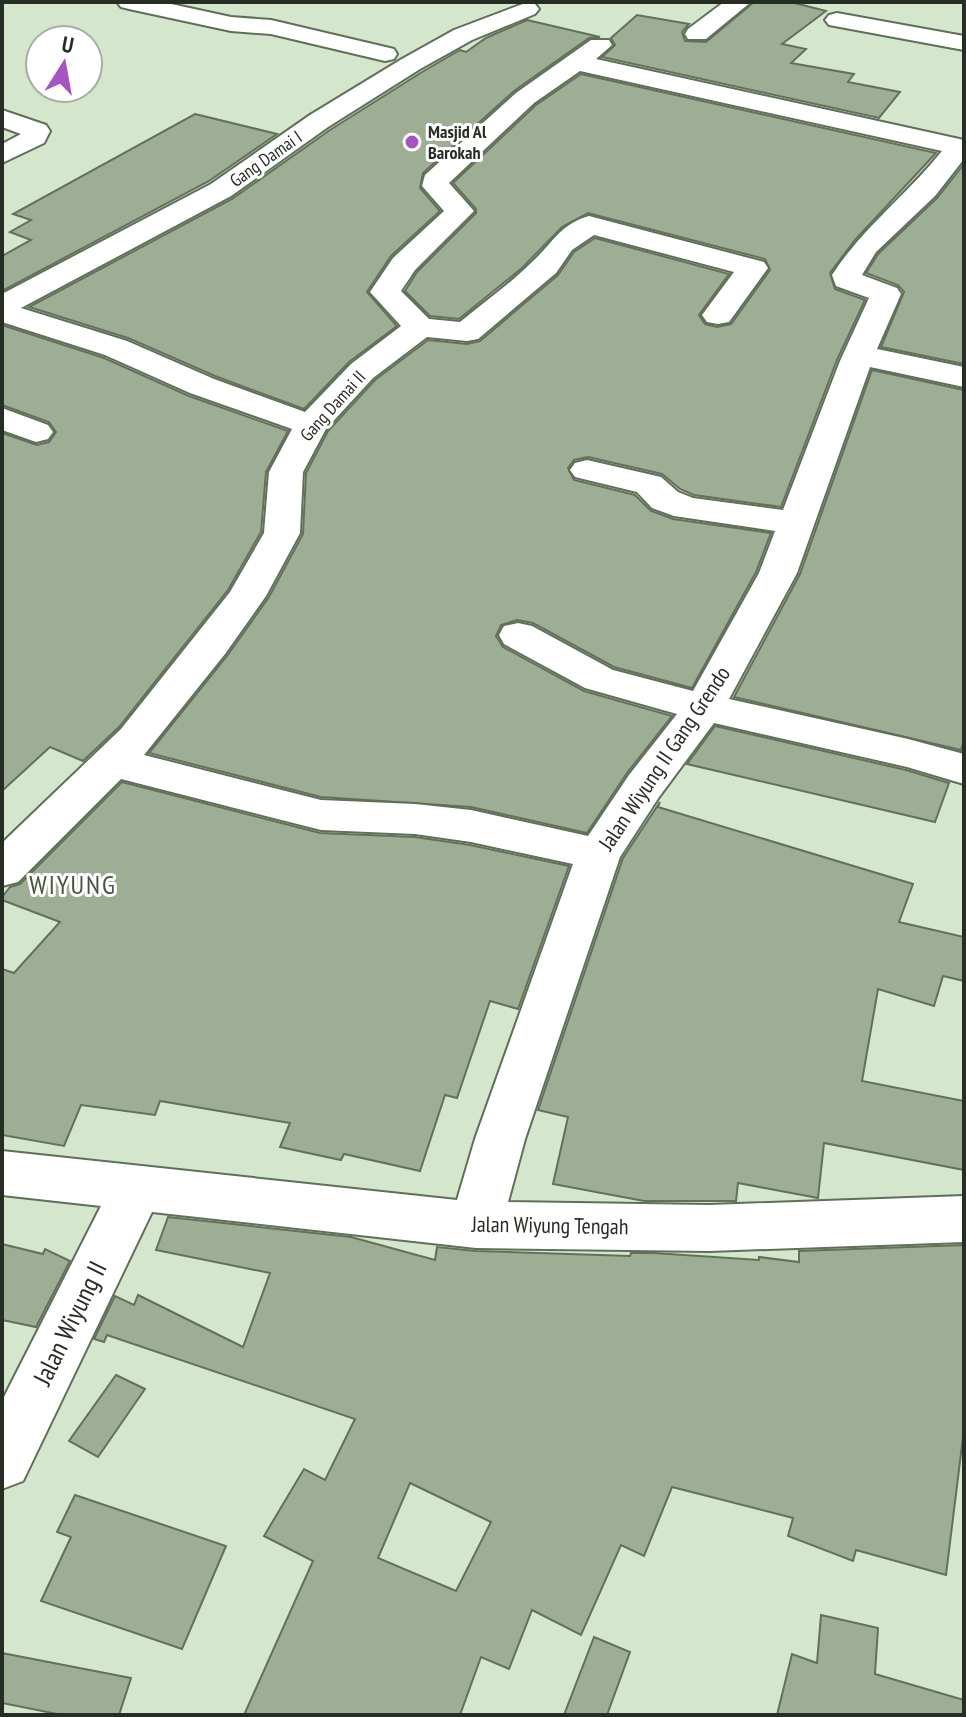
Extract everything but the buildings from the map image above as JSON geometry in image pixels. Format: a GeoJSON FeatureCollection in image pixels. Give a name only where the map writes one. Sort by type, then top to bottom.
{"type":"FeatureCollection","features":[{"type":"Feature","properties":{"kind":"street"},"geometry":{"type":"LineString","coordinates":[[129,2],[231,24],[271,27],[385,54]]}},
{"type":"Feature","properties":{"kind":"street"},"geometry":{"type":"LineString","coordinates":[[697,34],[739,2]]}},
{"type":"Feature","properties":{"kind":"street"},"geometry":{"type":"LineString","coordinates":[[235,4],[271,27]]}},
{"type":"Feature","properties":{"kind":"street","name":"Gang Damai I"},"geometry":{"type":"LineString","coordinates":[[6,300],[221,190],[319,121],[411,64],[463,35],[527,9]]}},
{"type":"Feature","properties":{"kind":"street"},"geometry":{"type":"LineString","coordinates":[[837,20],[964,43]]}},
{"type":"Feature","properties":{"kind":"street"},"geometry":{"type":"LineString","coordinates":[[718,315],[753,268],[593,225],[583,227],[562,244],[537,275],[467,332],[420,327],[385,292],[404,264],[460,211],[436,186],[435,181],[525,98],[588,54],[961,148]]}},
{"type":"Feature","properties":{"kind":"street"},"geometry":{"type":"LineString","coordinates":[[2,118],[37,131],[35,137],[2,155]]}},
{"type":"Feature","properties":{"kind":"street","name":"Jalan Wiyung II Gang Grendo"},"geometry":{"type":"LineString","coordinates":[[476,1225],[500,1139],[599,854],[644,786],[705,706],[778,573],[856,361],[886,294],[854,284],[847,280],[847,275],[865,247],[925,190],[961,148]]}},
{"type":"Feature","properties":{"kind":"street"},"geometry":{"type":"LineString","coordinates":[[6,300],[202,386],[311,425]]}},
{"type":"Feature","properties":{"kind":"street","name":"Gang Damai II"},"geometry":{"type":"LineString","coordinates":[[2,870],[136,739],[247,596],[282,533],[286,472],[311,425],[362,371],[420,327]]}},
{"type":"Feature","properties":{"kind":"street"},"geometry":{"type":"LineString","coordinates":[[860,357],[964,377]]}},
{"type":"Feature","properties":{"kind":"street"},"geometry":{"type":"LineString","coordinates":[[2,418],[36,432]]}},
{"type":"Feature","properties":{"kind":"street"},"geometry":{"type":"LineString","coordinates":[[587,470],[649,484],[665,500],[687,508],[796,523]]}},
{"type":"Feature","properties":{"kind":"street"},"geometry":{"type":"LineString","coordinates":[[518,635],[599,679],[630,690],[964,769]]}},
{"type":"Feature","properties":{"kind":"street"},"geometry":{"type":"LineString","coordinates":[[113,762],[321,815],[429,821],[599,854]]}},
{"type":"Feature","properties":{"kind":"street","name":"Jalan Wiyung Tengah"},"geometry":{"type":"LineString","coordinates":[[2,1173],[476,1225],[709,1228],[964,1219]]}},
{"type":"Feature","properties":{"kind":"street","name":"Jalan Wiyung II"},"geometry":{"type":"LineString","coordinates":[[2,1461],[138,1186]]}},
{"type":"Feature","properties":{"kind":"place","name":"Masjid Al Barokah"},"geometry":{"type":"Point","coordinates":[412,142]}},
{"type":"Feature","properties":{"kind":"district","name":"WIYUNG"},"geometry":{"type":"Point","coordinates":[73,885]}}]}
